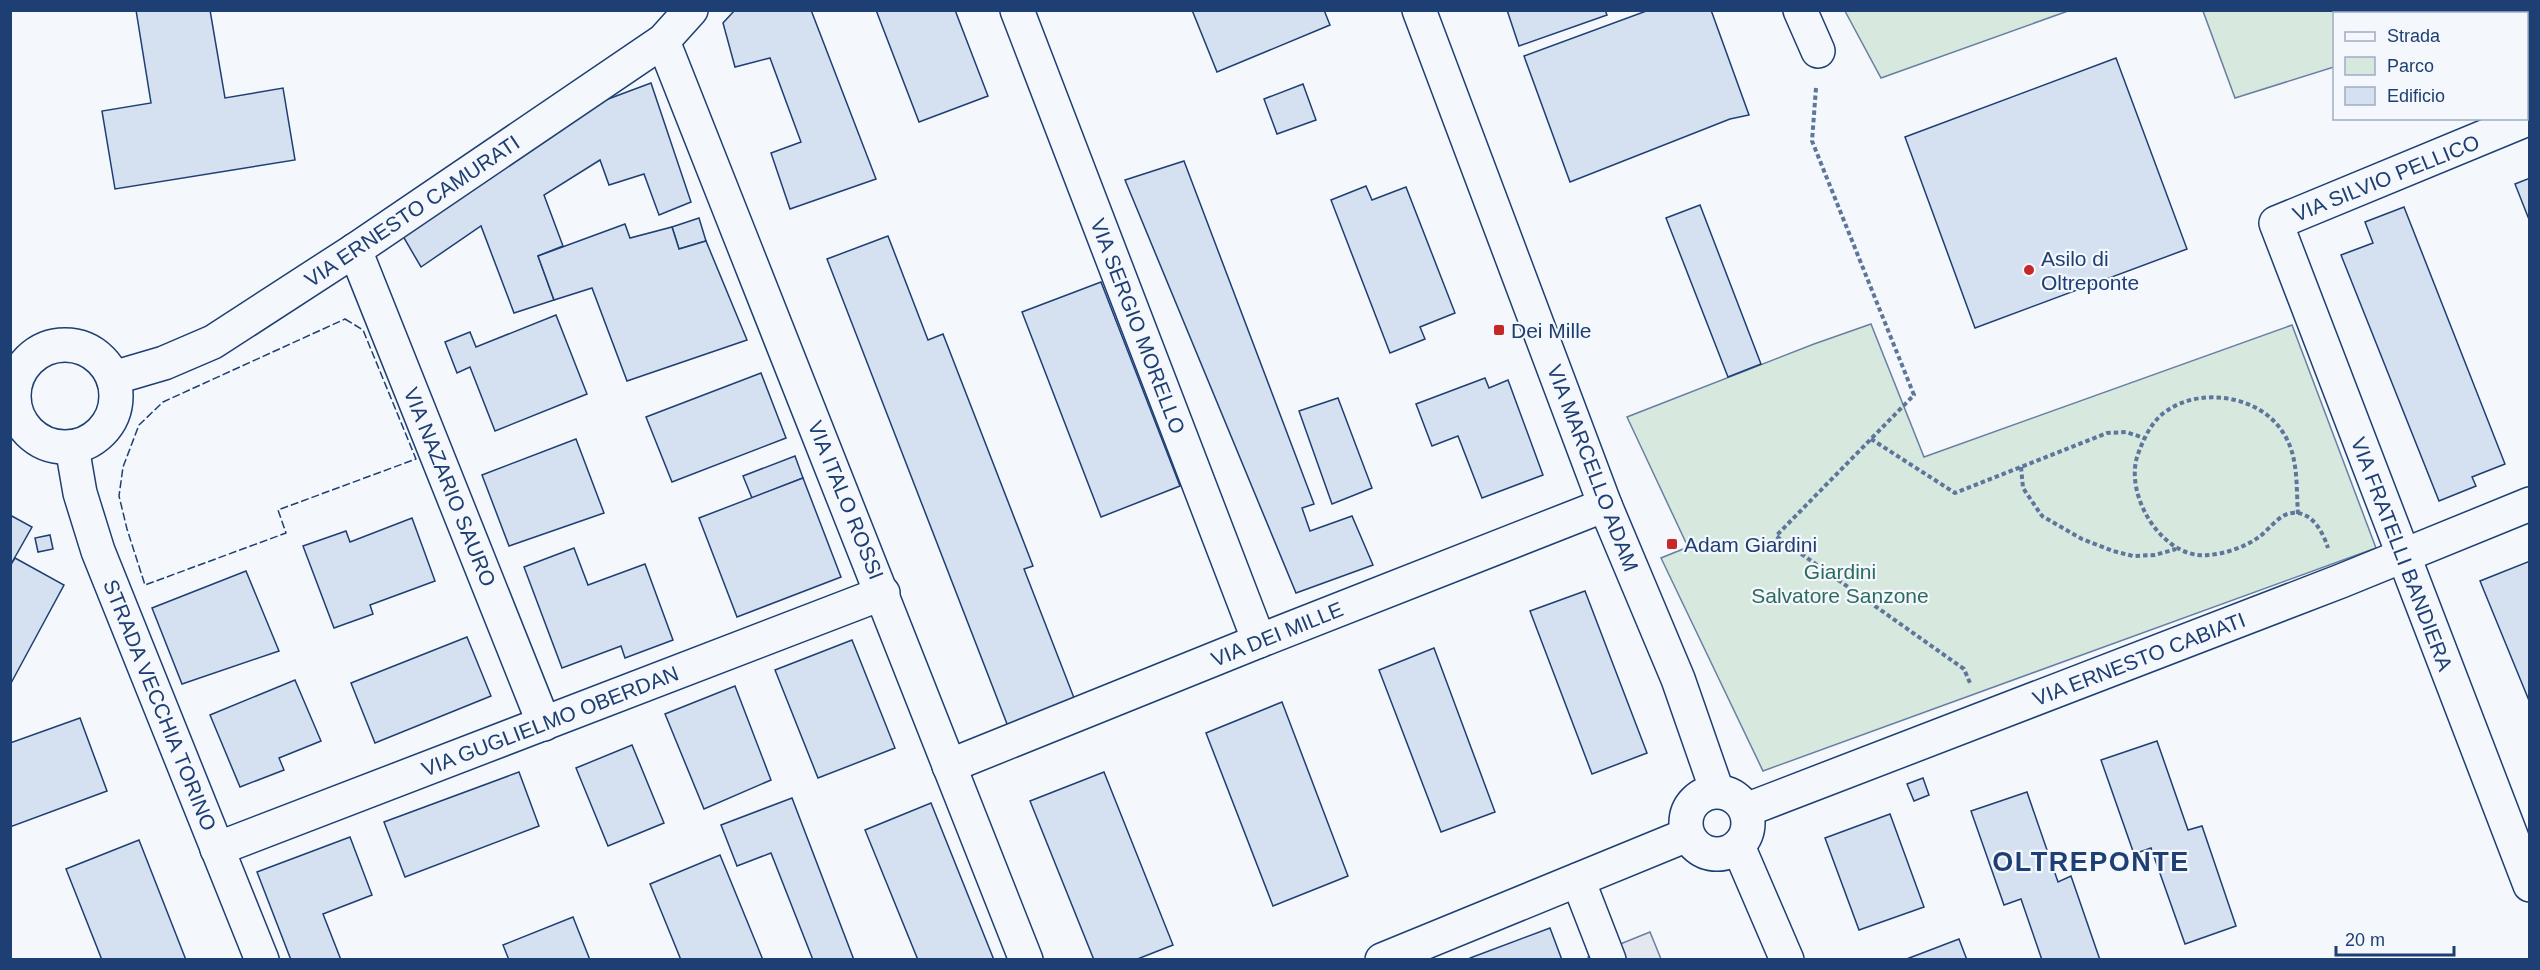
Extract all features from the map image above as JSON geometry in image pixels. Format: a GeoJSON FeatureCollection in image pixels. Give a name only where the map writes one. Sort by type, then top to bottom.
{"type":"FeatureCollection","features":[{"type":"Feature","properties":{"kind":"street","name":"VIA ERNESTO CAMURATI"},"geometry":{"type":"LineString","coordinates":[[113,378],[164,363],[213,342],[355,250],[663,41],[691,10]]}},
{"type":"Feature","properties":{"kind":"street","name":"VIA SERGIO MORELLO"},"geometry":{"type":"LineString","coordinates":[[1017,10],[1259,641]]}},
{"type":"Feature","properties":{"kind":"street","name":"VIA MARCELLO ADAM"},"geometry":{"type":"LineString","coordinates":[[1419,10],[1605,505],[1678,680],[1717,791]]}},
{"type":"Feature","properties":{"kind":"street"},"geometry":{"type":"LineString","coordinates":[[1800,10],[1818,51]]}},
{"type":"Feature","properties":{"kind":"street","name":"VIA ITALO ROSSI"},"geometry":{"type":"LineString","coordinates":[[663,41],[883,593],[1026,960]]}},
{"type":"Feature","properties":{"kind":"street","name":"VIA SILVIO PELLICO"},"geometry":{"type":"LineString","coordinates":[[2276,223],[2524,120]]}},
{"type":"Feature","properties":{"kind":"street","name":"VIA FRATELLI BANDIERA"},"geometry":{"type":"LineString","coordinates":[[2276,223],[2529,885]]}},
{"type":"Feature","properties":{"kind":"street","name":"VIA NAZARIO SAURO"},"geometry":{"type":"LineString","coordinates":[[355,250],[544,724]]}},
{"type":"Feature","properties":{"kind":"street"},"geometry":{"type":"LineString","coordinates":[[76,346],[92,353],[104,364],[113,378],[116,393],[115,408],[109,423],[99,434],[86,442],[72,447],[56,446],[40,441],[27,431],[18,418],[14,402],[14,386],[20,371],[20,349],[76,346]]}},
{"type":"Feature","properties":{"kind":"street","name":"STRADA VECCHIA TORINO"},"geometry":{"type":"LineString","coordinates":[[72,447],[80,493],[98,551],[262,960]]}},
{"type":"Feature","properties":{"kind":"street","name":"VIA ERNESTO CABIATI"},"geometry":{"type":"LineString","coordinates":[[1746,810],[2403,557],[2529,504]]}},
{"type":"Feature","properties":{"kind":"street","name":"VIA DEI MILLE"},"geometry":{"type":"LineString","coordinates":[[949,766],[1605,505]]}},
{"type":"Feature","properties":{"kind":"street","name":"VIA GUGLIELMO OBERDAN"},"geometry":{"type":"LineString","coordinates":[[217,849],[883,593]]}},
{"type":"Feature","properties":{"kind":"street"},"geometry":{"type":"LineString","coordinates":[[1717,791],[1734,797],[1746,810],[1748,830],[1738,846],[1730,852],[1710,854],[1700,850],[1687,835],[1685,825],[1690,805],[1707,793],[1717,791]]}},
{"type":"Feature","properties":{"kind":"street"},"geometry":{"type":"LineString","coordinates":[[1391,958],[1687,835]]}},
{"type":"Feature","properties":{"kind":"street"},"geometry":{"type":"LineString","coordinates":[[1738,846],[1787,960]]}},
{"type":"Feature","properties":{"kind":"street"},"geometry":{"type":"LineString","coordinates":[[1578,880],[1609,960]]}},
{"type":"Feature","properties":{"kind":"path"},"geometry":{"type":"LineString","coordinates":[[1818,51],[1812,141],[1914,395],[1776,536],[1964,669],[1986,718]]}},
{"type":"Feature","properties":{"kind":"path"},"geometry":{"type":"LineString","coordinates":[[2298,514],[2295,463],[2291,446],[2281,429],[2257,407],[2238,400],[2215,397],[2188,401],[2168,410],[2154,422],[2144,438],[2136,461],[2135,484],[2143,508],[2157,529],[2176,549],[2192,555],[2223,553],[2258,538],[2284,516],[2292,513],[2298,514],[2311,519],[2324,535],[2341,581]]}},
{"type":"Feature","properties":{"kind":"path"},"geometry":{"type":"LineString","coordinates":[[1871,439],[1954,493],[2107,433],[2127,432],[2144,438]]}},
{"type":"Feature","properties":{"kind":"path"},"geometry":{"type":"LineString","coordinates":[[2021,467],[2024,488],[2042,516],[2082,539],[2133,556],[2155,555],[2176,549]]}},
{"type":"Feature","properties":{"kind":"green space"},"geometry":{"type":"Polygon","coordinates":[[[2203,10],[2498,11],[2333,12],[2333,67],[2235,98],[2203,10]]]}},
{"type":"Feature","properties":{"kind":"green space"},"geometry":{"type":"Polygon","coordinates":[[[1845,11],[2068,11],[1881,78],[1845,11]]]}},
{"type":"Feature","properties":{"kind":"green space","name":"Giardini Salvatore Sanzone"},"geometry":{"type":"Polygon","coordinates":[[[1871,324],[1924,457],[2292,325],[2376,548],[1763,771],[1661,558],[1688,547],[1627,417],[1871,324]]]}},
{"type":"Feature","properties":{"kind":"shaded area"},"geometry":{"type":"Polygon","coordinates":[[[1650,932],[1661,959],[1589,960],[1588,957],[1650,932]]]}},
{"type":"Feature","properties":{"kind":"building"},"geometry":{"type":"Polygon","coordinates":[[[136,10],[210,10],[225,98],[283,88],[295,160],[115,189],[102,111],[151,103],[136,10]]]}},
{"type":"Feature","properties":{"kind":"building"},"geometry":{"type":"Polygon","coordinates":[[[735,10],[811,10],[876,179],[790,209],[771,153],[801,142],[770,58],[735,67],[723,23],[735,10]]]}},
{"type":"Feature","properties":{"kind":"building"},"geometry":{"type":"Polygon","coordinates":[[[876,10],[955,10],[988,96],[919,122],[876,10]]]}},
{"type":"Feature","properties":{"kind":"building"},"geometry":{"type":"Polygon","coordinates":[[[1192,10],[1324,10],[1330,25],[1217,72],[1192,10]]]}},
{"type":"Feature","properties":{"kind":"building"},"geometry":{"type":"Polygon","coordinates":[[[1507,10],[1605,10],[1607,15],[1519,46],[1507,10]]]}},
{"type":"Feature","properties":{"kind":"building"},"geometry":{"type":"Polygon","coordinates":[[[1649,10],[1711,10],[1749,115],[1730,119],[1570,182],[1524,56],[1649,10]]]}},
{"type":"Feature","properties":{"kind":"building"},"geometry":{"type":"Polygon","coordinates":[[[2116,58],[2187,249],[1975,328],[1905,137],[2116,58]]]}},
{"type":"Feature","properties":{"kind":"building"},"geometry":{"type":"Polygon","coordinates":[[[651,83],[691,202],[659,215],[644,174],[609,185],[600,160],[544,195],[563,246],[538,256],[554,300],[514,313],[481,226],[421,267],[400,231],[576,111],[651,83]]]}},
{"type":"Feature","properties":{"kind":"building"},"geometry":{"type":"Polygon","coordinates":[[[1303,84],[1316,120],[1277,134],[1264,99],[1303,84]]]}},
{"type":"Feature","properties":{"kind":"building"},"geometry":{"type":"Polygon","coordinates":[[[1184,161],[1314,504],[1302,508],[1310,531],[1352,516],[1373,565],[1296,593],[1125,180],[1184,161]]]}},
{"type":"Feature","properties":{"kind":"building"},"geometry":{"type":"Polygon","coordinates":[[[2530,178],[2530,222],[2515,184],[2530,178]]]}},
{"type":"Feature","properties":{"kind":"building"},"geometry":{"type":"Polygon","coordinates":[[[1366,186],[1372,200],[1406,187],[1455,313],[1420,327],[1425,339],[1390,353],[1331,200],[1366,186]]]}},
{"type":"Feature","properties":{"kind":"building"},"geometry":{"type":"Polygon","coordinates":[[[1700,205],[1761,364],[1728,377],[1666,218],[1700,205]]]}},
{"type":"Feature","properties":{"kind":"building"},"geometry":{"type":"Polygon","coordinates":[[[2404,207],[2505,464],[2472,477],[2476,486],[2439,501],[2341,255],[2373,243],[2365,222],[2404,207]]]}},
{"type":"Feature","properties":{"kind":"building"},"geometry":{"type":"Polygon","coordinates":[[[699,218],[706,241],[679,249],[672,227],[699,218]]]}},
{"type":"Feature","properties":{"kind":"building"},"geometry":{"type":"Polygon","coordinates":[[[625,224],[630,238],[672,227],[679,249],[706,241],[747,340],[627,381],[592,288],[554,300],[538,256],[625,224]]]}},
{"type":"Feature","properties":{"kind":"building"},"geometry":{"type":"Polygon","coordinates":[[[888,236],[928,340],[943,334],[1033,566],[1024,569],[1076,703],[1009,729],[827,259],[888,236]]]}},
{"type":"Feature","properties":{"kind":"building"},"geometry":{"type":"Polygon","coordinates":[[[1101,282],[1180,486],[1101,517],[1022,312],[1101,282]]]}},
{"type":"Feature","properties":{"kind":"building"},"geometry":{"type":"Polygon","coordinates":[[[556,315],[587,394],[495,431],[470,367],[457,373],[445,342],[470,332],[476,347],[556,315]]]}},
{"type":"Feature","properties":{"kind":"building"},"geometry":{"type":"Polygon","coordinates":[[[761,373],[786,438],[672,482],[646,417],[761,373]]]}},
{"type":"Feature","properties":{"kind":"building"},"geometry":{"type":"Polygon","coordinates":[[[1485,378],[1489,388],[1508,380],[1543,475],[1482,498],[1458,436],[1432,446],[1416,404],[1485,378]]]}},
{"type":"Feature","properties":{"kind":"building"},"geometry":{"type":"Polygon","coordinates":[[[1338,398],[1372,488],[1332,504],[1299,411],[1338,398]]]}},
{"type":"Feature","properties":{"kind":"building"},"geometry":{"type":"Polygon","coordinates":[[[576,439],[604,513],[509,546],[482,475],[576,439]]]}},
{"type":"Feature","properties":{"kind":"building"},"geometry":{"type":"Polygon","coordinates":[[[795,456],[803,478],[752,498],[743,476],[795,456]]]}},
{"type":"Feature","properties":{"kind":"building"},"geometry":{"type":"Polygon","coordinates":[[[803,478],[841,577],[737,617],[699,518],[803,478]]]}},
{"type":"Feature","properties":{"kind":"building"},"geometry":{"type":"Polygon","coordinates":[[[10,515],[32,527],[10,566],[10,515]]]}},
{"type":"Feature","properties":{"kind":"building"},"geometry":{"type":"Polygon","coordinates":[[[412,518],[435,581],[370,605],[373,614],[334,628],[303,546],[346,531],[350,542],[412,518]]]}},
{"type":"Feature","properties":{"kind":"building"},"geometry":{"type":"Polygon","coordinates":[[[50,535],[53,549],[38,552],[35,538],[50,535]]]}},
{"type":"Feature","properties":{"kind":"building"},"geometry":{"type":"Polygon","coordinates":[[[574,548],[588,585],[645,564],[673,640],[625,658],[621,646],[562,668],[524,567],[574,548]]]}},
{"type":"Feature","properties":{"kind":"building"},"geometry":{"type":"Polygon","coordinates":[[[15,558],[64,585],[10,685],[10,566],[15,558]]]}},
{"type":"Feature","properties":{"kind":"building"},"geometry":{"type":"Polygon","coordinates":[[[2530,561],[2530,703],[2480,581],[2530,561]]]}},
{"type":"Feature","properties":{"kind":"building"},"geometry":{"type":"Polygon","coordinates":[[[246,571],[279,651],[182,684],[152,608],[246,571]]]}},
{"type":"Feature","properties":{"kind":"building"},"geometry":{"type":"Polygon","coordinates":[[[1585,591],[1647,753],[1592,774],[1530,611],[1585,591]]]}},
{"type":"Feature","properties":{"kind":"building"},"geometry":{"type":"Polygon","coordinates":[[[467,637],[491,696],[375,743],[351,683],[467,637]]]}},
{"type":"Feature","properties":{"kind":"building"},"geometry":{"type":"Polygon","coordinates":[[[852,640],[895,748],[818,778],[775,670],[852,640]]]}},
{"type":"Feature","properties":{"kind":"building"},"geometry":{"type":"Polygon","coordinates":[[[1434,648],[1495,812],[1441,832],[1379,670],[1434,648]]]}},
{"type":"Feature","properties":{"kind":"building"},"geometry":{"type":"Polygon","coordinates":[[[295,680],[321,741],[279,758],[284,770],[240,787],[210,715],[295,680]]]}},
{"type":"Feature","properties":{"kind":"building"},"geometry":{"type":"Polygon","coordinates":[[[735,686],[771,780],[704,809],[665,714],[735,686]]]}},
{"type":"Feature","properties":{"kind":"building"},"geometry":{"type":"Polygon","coordinates":[[[1282,702],[1348,876],[1273,906],[1206,733],[1282,702]]]}},
{"type":"Feature","properties":{"kind":"building"},"geometry":{"type":"Polygon","coordinates":[[[80,718],[107,791],[10,827],[10,743],[80,718]]]}},
{"type":"Feature","properties":{"kind":"building"},"geometry":{"type":"Polygon","coordinates":[[[2157,741],[2188,830],[2202,826],[2236,926],[2185,944],[2151,848],[2134,854],[2101,760],[2157,741]]]}},
{"type":"Feature","properties":{"kind":"building"},"geometry":{"type":"Polygon","coordinates":[[[632,745],[664,823],[608,846],[576,768],[632,745]]]}},
{"type":"Feature","properties":{"kind":"building"},"geometry":{"type":"Polygon","coordinates":[[[519,772],[539,826],[405,877],[384,822],[519,772]]]}},
{"type":"Feature","properties":{"kind":"building"},"geometry":{"type":"Polygon","coordinates":[[[1104,772],[1173,945],[1135,960],[1094,960],[1030,801],[1104,772]]]}},
{"type":"Feature","properties":{"kind":"building"},"geometry":{"type":"Polygon","coordinates":[[[1923,778],[1929,795],[1914,801],[1907,784],[1923,778]]]}},
{"type":"Feature","properties":{"kind":"building"},"geometry":{"type":"Polygon","coordinates":[[[2027,792],[2058,882],[2071,876],[2100,960],[2042,960],[2021,899],[2004,905],[1971,811],[2027,792]]]}},
{"type":"Feature","properties":{"kind":"building"},"geometry":{"type":"Polygon","coordinates":[[[792,798],[854,960],[813,960],[771,853],[737,866],[721,825],[792,798]]]}},
{"type":"Feature","properties":{"kind":"building"},"geometry":{"type":"Polygon","coordinates":[[[931,803],[994,960],[918,960],[865,830],[931,803]]]}},
{"type":"Feature","properties":{"kind":"building"},"geometry":{"type":"Polygon","coordinates":[[[1890,814],[1924,907],[1859,930],[1825,838],[1890,814]]]}},
{"type":"Feature","properties":{"kind":"building"},"geometry":{"type":"Polygon","coordinates":[[[350,837],[372,895],[323,914],[341,960],[291,960],[257,872],[350,837]]]}},
{"type":"Feature","properties":{"kind":"building"},"geometry":{"type":"Polygon","coordinates":[[[139,840],[186,960],[102,960],[66,869],[139,840]]]}},
{"type":"Feature","properties":{"kind":"building"},"geometry":{"type":"Polygon","coordinates":[[[720,855],[763,960],[681,960],[650,884],[720,855]]]}},
{"type":"Feature","properties":{"kind":"building"},"geometry":{"type":"Polygon","coordinates":[[[573,917],[590,960],[509,960],[503,945],[573,917]]]}},
{"type":"Feature","properties":{"kind":"building"},"geometry":{"type":"Polygon","coordinates":[[[1550,928],[1562,960],[1470,960],[1470,958],[1550,928]]]}},
{"type":"Feature","properties":{"kind":"building"},"geometry":{"type":"Polygon","coordinates":[[[1959,939],[1967,960],[1904,960],[1959,939]]]}},
{"type":"Feature","properties":{"kind":"fence"},"geometry":{"type":"LineString","coordinates":[[345,319],[363,330],[416,459],[278,510],[286,533],[145,585],[119,496],[123,467],[139,425],[163,402],[345,319]]}},
{"type":"Feature","properties":{"kind":"place","name":"Asilo di Oltreponte"},"geometry":{"type":"Point","coordinates":[2029,270]}},
{"type":"Feature","properties":{"kind":"place","name":"Dei Mille"},"geometry":{"type":"Point","coordinates":[1499,330]}},
{"type":"Feature","properties":{"kind":"place","name":"Adam Giardini"},"geometry":{"type":"Point","coordinates":[1672,544]}},
{"type":"Feature","properties":{"kind":"district","name":"OLTREPONTE"},"geometry":{"type":"Point","coordinates":[2091,862]}}]}
